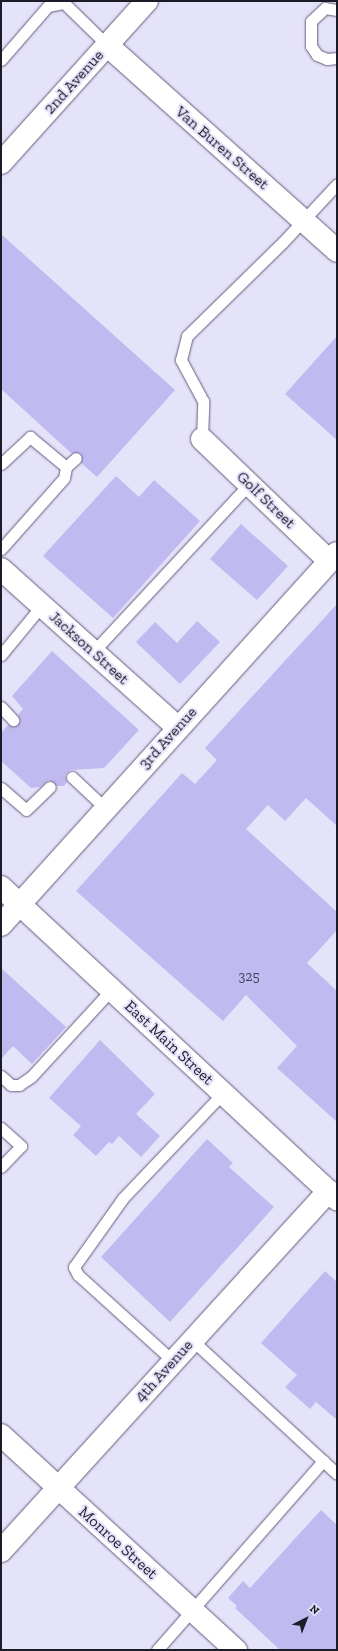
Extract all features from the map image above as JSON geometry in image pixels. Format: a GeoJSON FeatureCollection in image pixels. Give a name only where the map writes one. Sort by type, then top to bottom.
{"type":"FeatureCollection","features":[{"type":"Feature","properties":{"kind":"street","name":"2nd Avenue"},"geometry":{"type":"LineString","coordinates":[[1,163],[147,1]]}},
{"type":"Feature","properties":{"kind":"street","name":"Van Buren Street"},"geometry":{"type":"LineString","coordinates":[[107,45],[337,251]]}},
{"type":"Feature","properties":{"kind":"street","name":"Golf Street"},"geometry":{"type":"LineString","coordinates":[[202,438],[249,484],[333,557]]}},
{"type":"Feature","properties":{"kind":"street","name":"3rd Avenue"},"geometry":{"type":"LineString","coordinates":[[1,925],[177,727],[333,557]]}},
{"type":"Feature","properties":{"kind":"street","name":"Jackson Street"},"geometry":{"type":"LineString","coordinates":[[1,569],[177,727]]}},
{"type":"Feature","properties":{"kind":"street","name":"East Main Street"},"geometry":{"type":"LineString","coordinates":[[1,887],[333,1195]]}},
{"type":"Feature","properties":{"kind":"street","name":"4th Avenue"},"geometry":{"type":"LineString","coordinates":[[1,1551],[192,1340],[333,1195]]}},
{"type":"Feature","properties":{"kind":"street","name":"Monroe Street"},"geometry":{"type":"LineString","coordinates":[[1,1435],[236,1650]]}},
{"type":"Feature","properties":{"kind":"lane"},"geometry":{"type":"LineString","coordinates":[[1,60],[48,6],[64,3],[107,45]]}},
{"type":"Feature","properties":{"kind":"lane"},"geometry":{"type":"LineString","coordinates":[[337,10],[325,8],[311,21],[311,46],[317,55],[327,59],[337,58]]}},
{"type":"Feature","properties":{"kind":"lane"},"geometry":{"type":"LineString","coordinates":[[202,438],[203,401],[181,360],[187,336],[304,221],[337,184]]}},
{"type":"Feature","properties":{"kind":"lane"},"geometry":{"type":"LineString","coordinates":[[1,464],[30,437],[66,467]]}},
{"type":"Feature","properties":{"kind":"lane"},"geometry":{"type":"LineString","coordinates":[[1,549],[64,478],[66,467],[76,458]]}},
{"type":"Feature","properties":{"kind":"lane"},"geometry":{"type":"LineString","coordinates":[[93,652],[249,484]]}},
{"type":"Feature","properties":{"kind":"lane"},"geometry":{"type":"LineString","coordinates":[[1,655],[42,606]]}},
{"type":"Feature","properties":{"kind":"lane"},"geometry":{"type":"LineString","coordinates":[[72,777],[105,808]]}},
{"type":"Feature","properties":{"kind":"lane"},"geometry":{"type":"LineString","coordinates":[[1,788],[26,810],[50,787]]}},
{"type":"Feature","properties":{"kind":"lane"},"geometry":{"type":"LineString","coordinates":[[1,1076],[11,1085],[19,1085],[31,1077],[112,989]]}},
{"type":"Feature","properties":{"kind":"lane"},"geometry":{"type":"LineString","coordinates":[[173,1361],[78,1275],[74,1267],[124,1198],[223,1094]]}},
{"type":"Feature","properties":{"kind":"lane"},"geometry":{"type":"LineString","coordinates":[[1,1128],[21,1146],[1,1167]]}},
{"type":"Feature","properties":{"kind":"lane"},"geometry":{"type":"LineString","coordinates":[[192,1340],[337,1474]]}},
{"type":"Feature","properties":{"kind":"lane"},"geometry":{"type":"LineString","coordinates":[[157,1650],[323,1461]]}},
{"type":"Feature","properties":{"kind":"building"},"geometry":{"type":"Polygon","coordinates":[[[1,234],[175,390],[97,477],[81,463],[81,453],[71,453],[1,389],[1,234]]]}},
{"type":"Feature","properties":{"kind":"building"},"geometry":{"type":"Polygon","coordinates":[[[337,336],[337,440],[285,394],[337,336]]]}},
{"type":"Feature","properties":{"kind":"building"},"geometry":{"type":"Polygon","coordinates":[[[116,476],[139,497],[154,480],[200,521],[113,618],[43,556],[116,476]]]}},
{"type":"Feature","properties":{"kind":"building"},"geometry":{"type":"Polygon","coordinates":[[[241,524],[288,566],[257,600],[210,559],[241,524]]]}},
{"type":"Feature","properties":{"kind":"building"},"geometry":{"type":"Polygon","coordinates":[[[337,604],[337,826],[306,798],[285,821],[268,805],[246,829],[337,912],[337,930],[307,963],[337,991],[337,1122],[277,1068],[297,1046],[246,995],[223,1021],[76,891],[182,773],[195,784],[217,760],[205,748],[337,604]]]}},
{"type":"Feature","properties":{"kind":"building"},"geometry":{"type":"Polygon","coordinates":[[[197,621],[220,642],[180,684],[136,642],[155,622],[177,643],[197,621]]]}},
{"type":"Feature","properties":{"kind":"building"},"geometry":{"type":"Polygon","coordinates":[[[52,651],[139,730],[104,768],[70,770],[65,775],[67,782],[64,786],[57,786],[49,780],[40,787],[31,788],[1,761],[1,733],[8,725],[15,727],[20,722],[18,715],[23,709],[12,696],[52,651]]]}},
{"type":"Feature","properties":{"kind":"building"},"geometry":{"type":"Polygon","coordinates":[[[1,968],[66,1027],[32,1064],[13,1046],[1,1059],[1,968]]]}},
{"type":"Feature","properties":{"kind":"building"},"geometry":{"type":"Polygon","coordinates":[[[100,1040],[155,1094],[136,1114],[160,1136],[141,1157],[119,1136],[112,1144],[109,1142],[96,1156],[73,1135],[81,1126],[49,1098],[100,1040]]]}},
{"type":"Feature","properties":{"kind":"building"},"geometry":{"type":"Polygon","coordinates":[[[207,1139],[233,1163],[229,1167],[274,1207],[170,1322],[101,1257],[207,1139]]]}},
{"type":"Feature","properties":{"kind":"building"},"geometry":{"type":"Polygon","coordinates":[[[325,1271],[337,1282],[337,1420],[316,1402],[310,1409],[285,1387],[297,1375],[261,1343],[325,1271]]]}},
{"type":"Feature","properties":{"kind":"building"},"geometry":{"type":"Polygon","coordinates":[[[321,1510],[337,1525],[337,1650],[280,1650],[235,1608],[237,1606],[228,1598],[243,1581],[250,1588],[321,1510]]]}}]}
